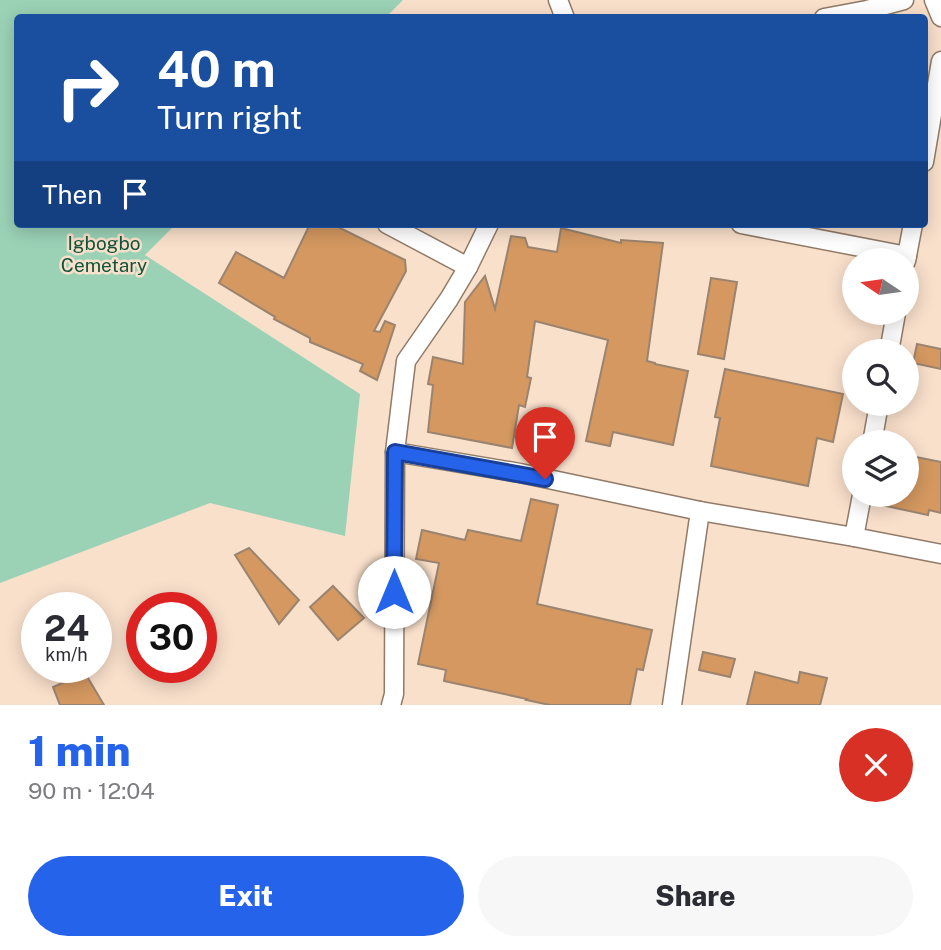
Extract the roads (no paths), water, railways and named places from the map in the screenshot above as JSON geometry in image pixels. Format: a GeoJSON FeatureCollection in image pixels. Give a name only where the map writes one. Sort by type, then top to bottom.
{"type":"FeatureCollection","features":[{"type":"Feature","properties":{"kind":"street"},"geometry":{"type":"LineString","coordinates":[[846,14],[904,0]]}},
{"type":"Feature","properties":{"kind":"street"},"geometry":{"type":"LineString","coordinates":[[934,0],[941,17]]}},
{"type":"Feature","properties":{"kind":"street"},"geometry":{"type":"LineString","coordinates":[[928,138],[941,61]]}},
{"type":"Feature","properties":{"kind":"street"},"geometry":{"type":"LineString","coordinates":[[395,228],[468,267]]}},
{"type":"Feature","properties":{"kind":"street"},"geometry":{"type":"LineString","coordinates":[[391,705],[394,694],[395,452],[406,361],[449,299],[487,228]]}},
{"type":"Feature","properties":{"kind":"street"},"geometry":{"type":"LineString","coordinates":[[760,228],[857,248]]}},
{"type":"Feature","properties":{"kind":"street"},"geometry":{"type":"LineString","coordinates":[[908,248],[912,228]]}},
{"type":"Feature","properties":{"kind":"street"},"geometry":{"type":"LineString","coordinates":[[395,452],[520,473],[700,511],[941,554]]}},
{"type":"Feature","properties":{"kind":"street"},"geometry":{"type":"LineString","coordinates":[[854,537],[860,507]]}},
{"type":"Feature","properties":{"kind":"street"},"geometry":{"type":"LineString","coordinates":[[672,705],[700,511]]}},
{"type":"Feature","properties":{"kind":"park label","name":"Igbogbo Cemetary"},"geometry":{"type":"Point","coordinates":[104,254]}}]}
